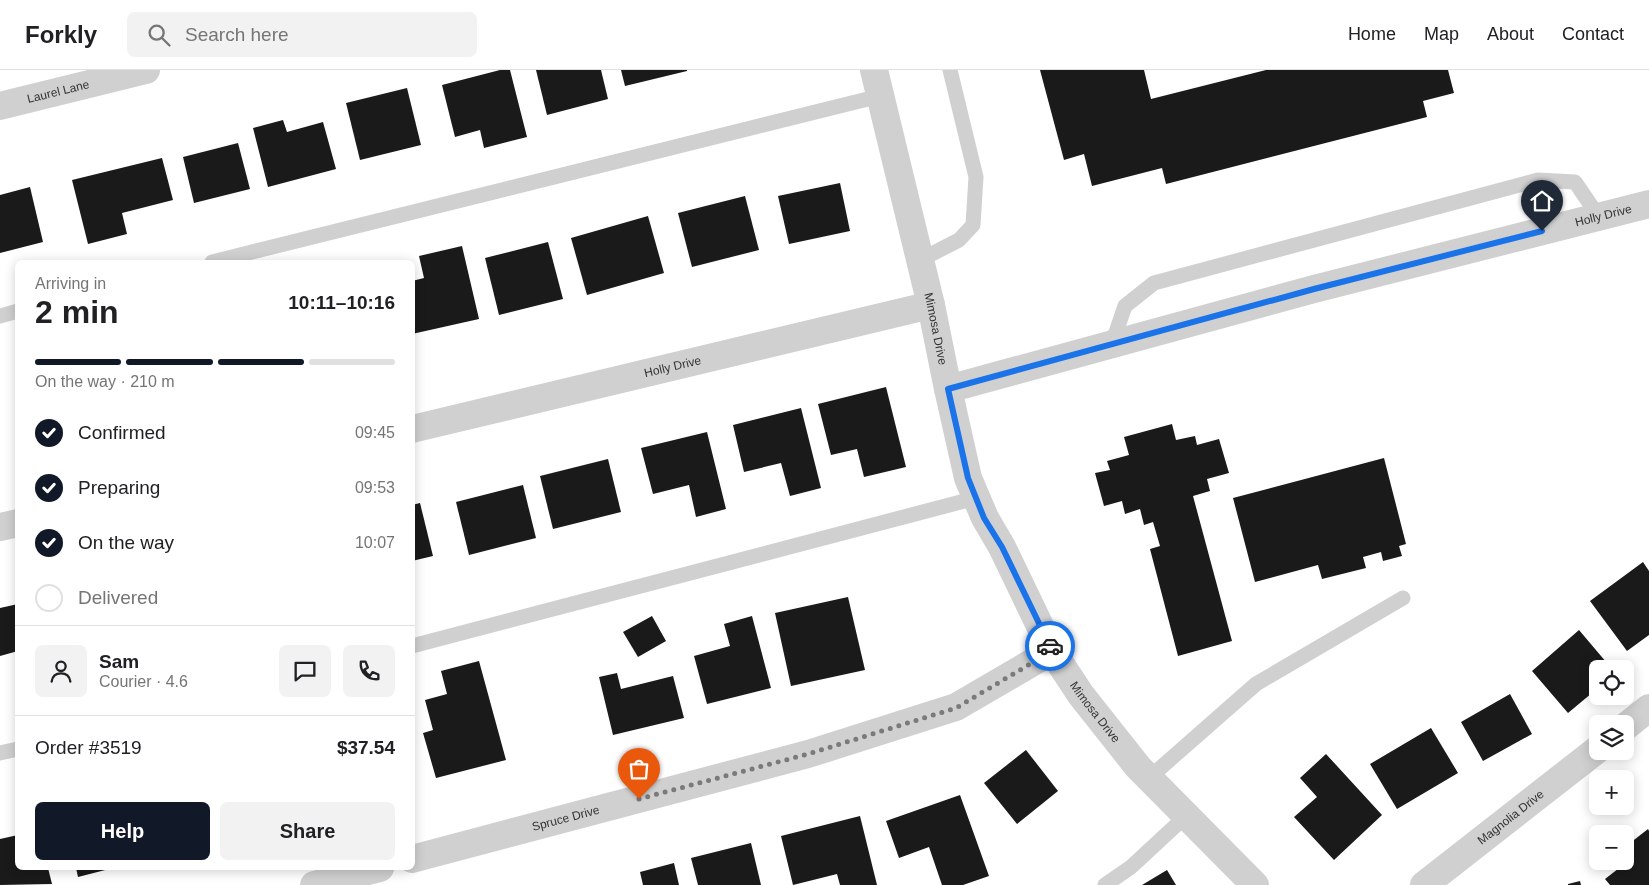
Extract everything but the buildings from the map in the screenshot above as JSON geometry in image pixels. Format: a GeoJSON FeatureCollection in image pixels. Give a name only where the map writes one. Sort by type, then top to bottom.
{"type":"FeatureCollection","features":[{"type":"Feature","properties":{"kind":"street","name":"Laurel Lane"},"geometry":{"type":"LineString","coordinates":[[0,106],[146,70]]}},
{"type":"Feature","properties":{"kind":"street","name":"Mimosa Drive"},"geometry":{"type":"LineString","coordinates":[[877,83],[931,305],[968,478],[984,518],[1002,547],[1052,651],[1081,695],[1149,778],[1255,885]]}},
{"type":"Feature","properties":{"kind":"street","name":"Holly Drive"},"geometry":{"type":"LineString","coordinates":[[948,389],[1314,289],[1649,204]]}},
{"type":"Feature","properties":{"kind":"street","name":"Holly Drive"},"geometry":{"type":"LineString","coordinates":[[415,428],[931,305]]}},
{"type":"Feature","properties":{"kind":"street"},"geometry":{"type":"LineString","coordinates":[[0,528],[15,524]]}},
{"type":"Feature","properties":{"kind":"street","name":"Spruce Drive"},"geometry":{"type":"LineString","coordinates":[[415,858],[808,754],[956,708],[1052,651]]}},
{"type":"Feature","properties":{"kind":"street"},"geometry":{"type":"LineString","coordinates":[[1634,720],[1649,708]]}},
{"type":"Feature","properties":{"kind":"street","name":"Magnolia Drive"},"geometry":{"type":"LineString","coordinates":[[1424,885],[1589,756]]}},
{"type":"Feature","properties":{"kind":"street"},"geometry":{"type":"LineString","coordinates":[[314,885],[372,870]]}},
{"type":"Feature","properties":{"kind":"lane"},"geometry":{"type":"LineString","coordinates":[[920,260],[959,240],[973,225],[976,177],[950,70]]}},
{"type":"Feature","properties":{"kind":"lane"},"geometry":{"type":"LineString","coordinates":[[219,260],[877,83]]}},
{"type":"Feature","properties":{"kind":"lane"},"geometry":{"type":"LineString","coordinates":[[1112,344],[1125,306],[1154,283],[1538,180],[1575,182],[1599,217]]}},
{"type":"Feature","properties":{"kind":"lane"},"geometry":{"type":"LineString","coordinates":[[0,316],[15,312]]}},
{"type":"Feature","properties":{"kind":"lane"},"geometry":{"type":"LineString","coordinates":[[415,645],[976,498]]}},
{"type":"Feature","properties":{"kind":"lane"},"geometry":{"type":"LineString","coordinates":[[1149,778],[1256,684],[1403,598]]}},
{"type":"Feature","properties":{"kind":"lane"},"geometry":{"type":"LineString","coordinates":[[0,753],[15,750]]}},
{"type":"Feature","properties":{"kind":"lane"},"geometry":{"type":"LineString","coordinates":[[1105,885],[1130,867],[1186,816]]}},
{"type":"Feature","properties":{"kind":"way so far"},"geometry":{"type":"LineString","coordinates":[[639,799],[808,754],[956,708],[1052,651],[1050,646]]}},
{"type":"Feature","properties":{"kind":"route"},"geometry":{"type":"LineString","coordinates":[[1050,646],[1002,547],[984,518],[968,478],[948,389],[1314,289],[1542,231]]}}]}
